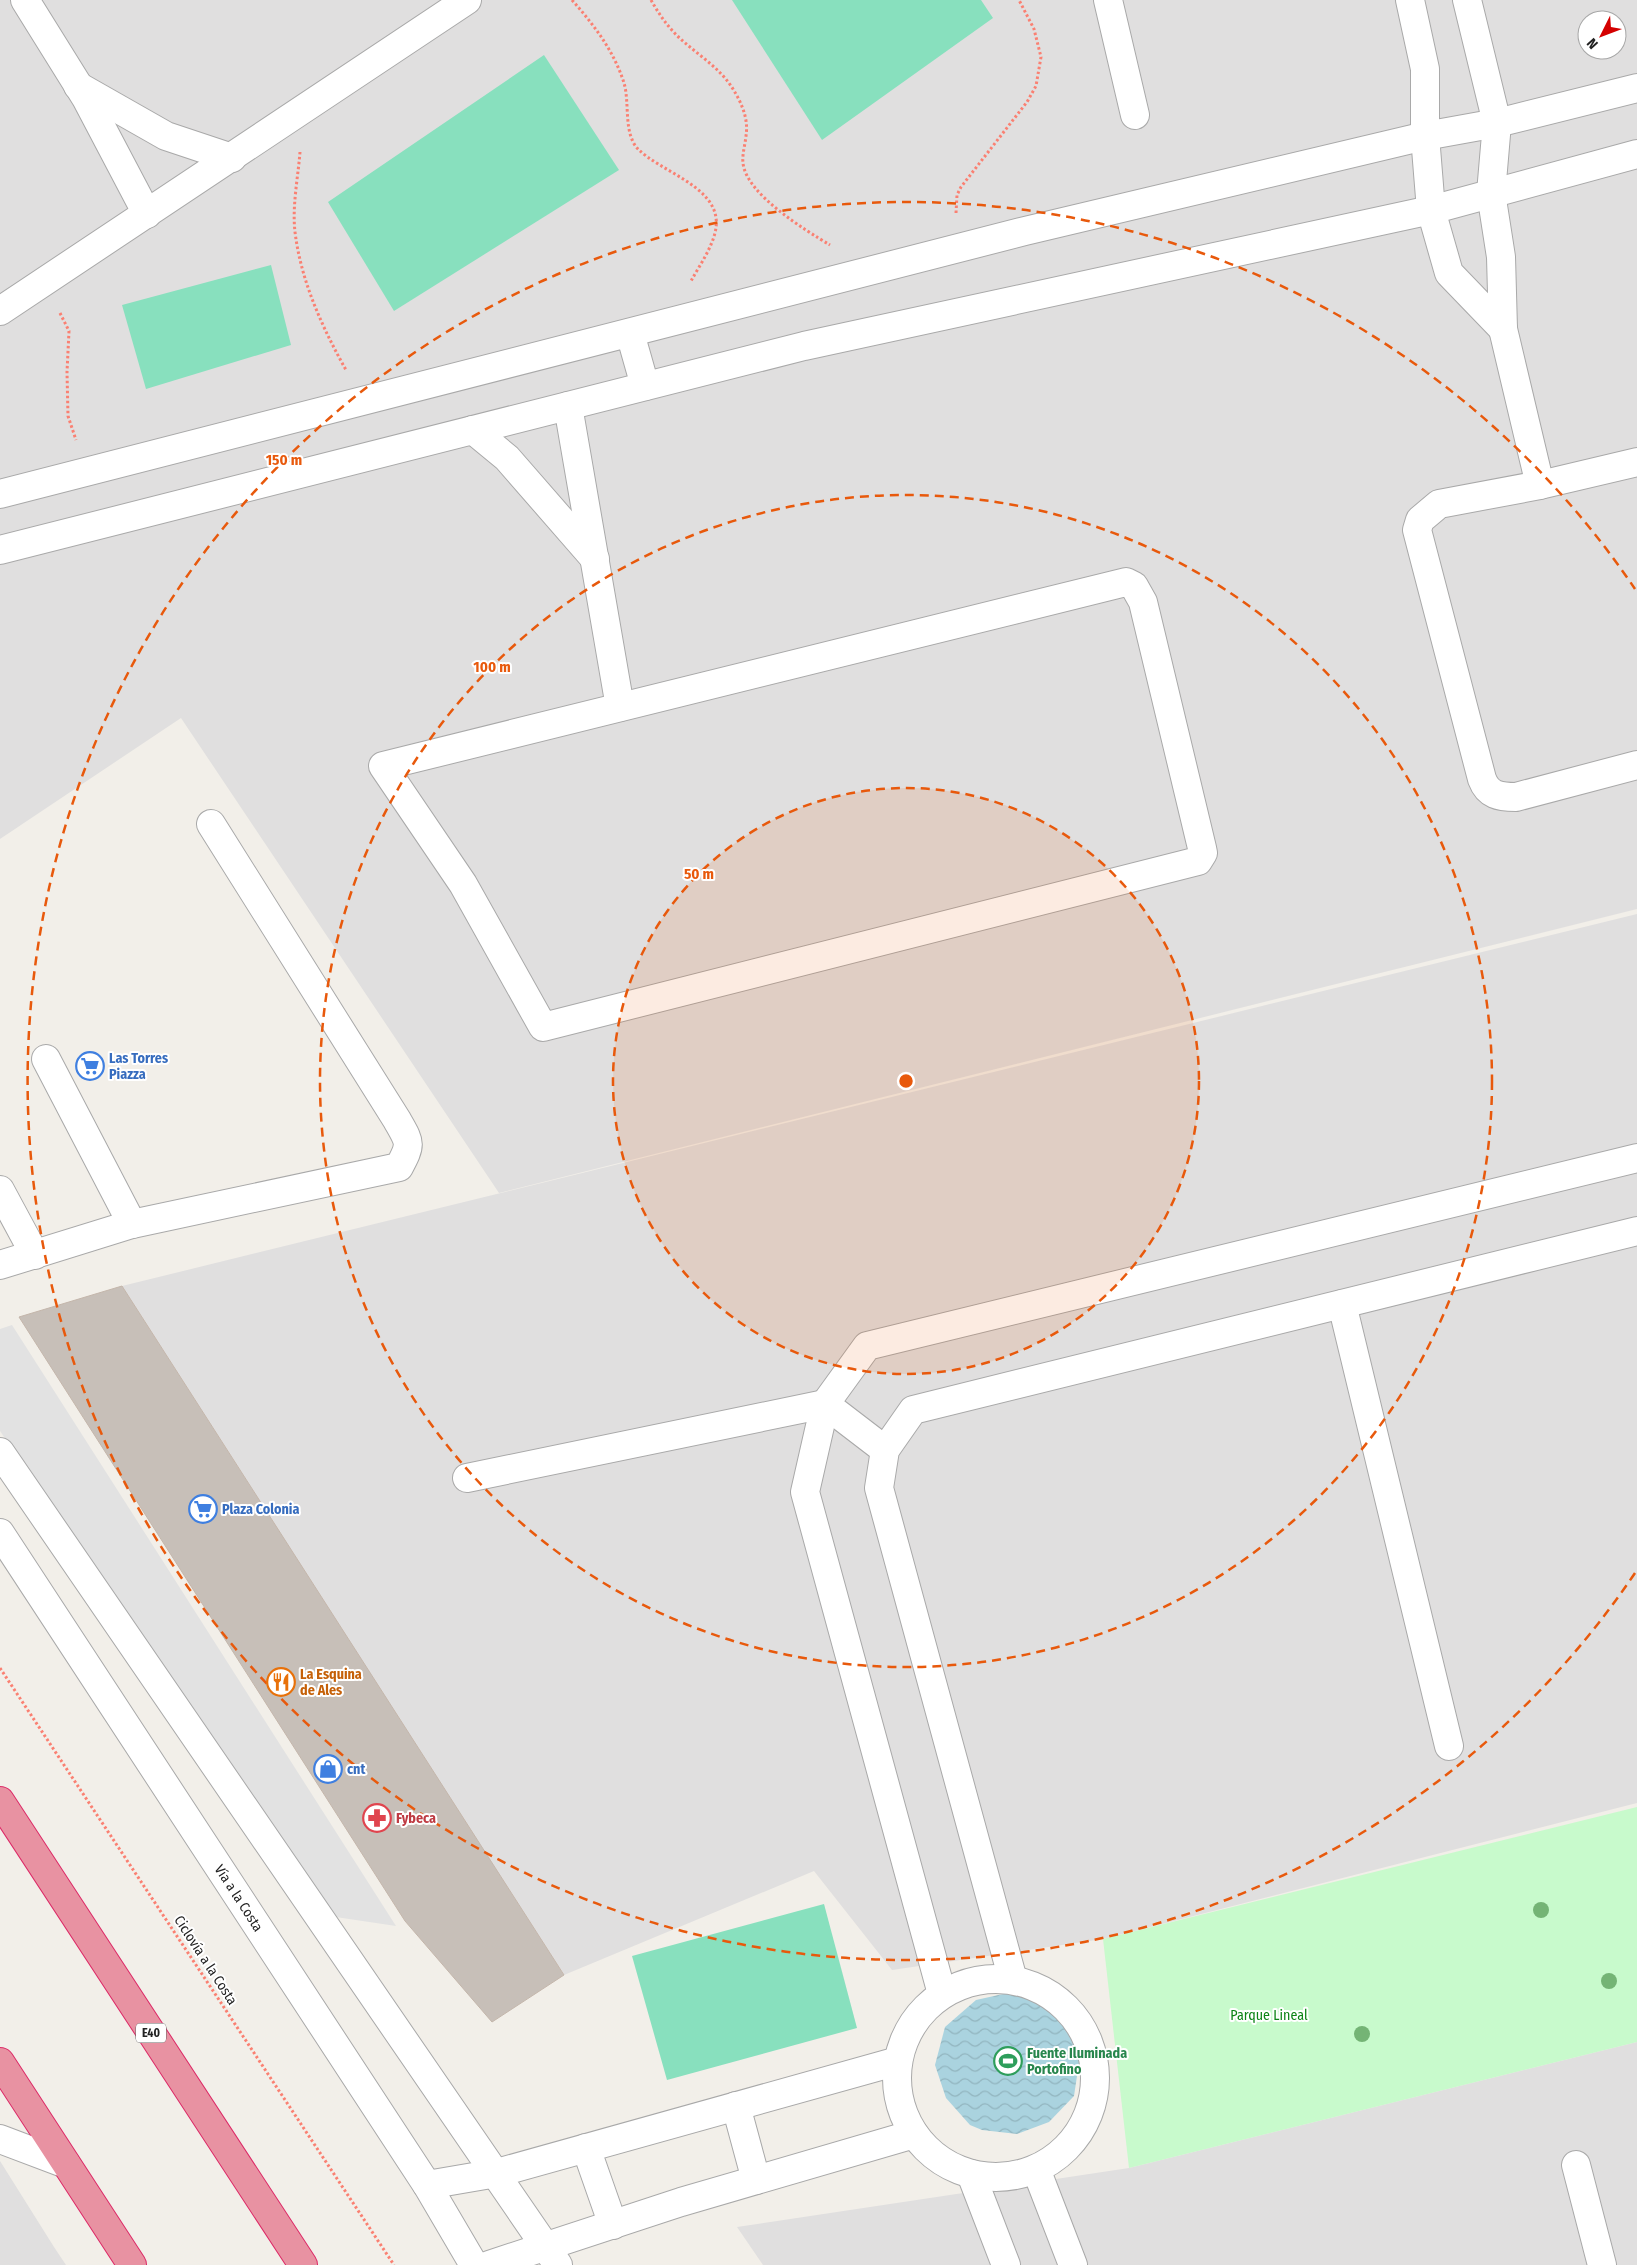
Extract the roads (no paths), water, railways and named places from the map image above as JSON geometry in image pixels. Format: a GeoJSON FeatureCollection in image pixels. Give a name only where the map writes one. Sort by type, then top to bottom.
{"type":"FeatureCollection","features":[{"type":"Feature","properties":{"kind":"highway","name":"E40"},"geometry":{"type":"LineString","coordinates":[[0,1801],[302,2265]]}},
{"type":"Feature","properties":{"kind":"highway"},"geometry":{"type":"LineString","coordinates":[[0,2062],[130,2264]]}},
{"type":"Feature","properties":{"kind":"street"},"geometry":{"type":"LineString","coordinates":[[26,0],[77,85],[148,214]]}},
{"type":"Feature","properties":{"kind":"street"},"geometry":{"type":"LineString","coordinates":[[0,312],[468,0]]}},
{"type":"Feature","properties":{"kind":"street"},"geometry":{"type":"LineString","coordinates":[[1108,0],[1135,114]]}},
{"type":"Feature","properties":{"kind":"street"},"geometry":{"type":"LineString","coordinates":[[1410,0],[1424,69],[1425,136],[1431,210],[1449,273],[1503,329]]}},
{"type":"Feature","properties":{"kind":"street"},"geometry":{"type":"LineString","coordinates":[[1467,0],[1497,123],[1491,193],[1501,257],[1503,329],[1540,485]]}},
{"type":"Feature","properties":{"kind":"street"},"geometry":{"type":"LineString","coordinates":[[77,85],[166,136],[232,158]]}},
{"type":"Feature","properties":{"kind":"street"},"geometry":{"type":"LineString","coordinates":[[0,494],[965,247],[1425,136],[1497,123],[1637,88]]}},
{"type":"Feature","properties":{"kind":"street"},"geometry":{"type":"LineString","coordinates":[[0,550],[804,346],[1431,210],[1637,154]]}},
{"type":"Feature","properties":{"kind":"street"},"geometry":{"type":"LineString","coordinates":[[630,333],[645,386]]}},
{"type":"Feature","properties":{"kind":"street"},"geometry":{"type":"LineString","coordinates":[[568,406],[620,707]]}},
{"type":"Feature","properties":{"kind":"street"},"geometry":{"type":"LineString","coordinates":[[473,430],[507,458],[596,560]]}},
{"type":"Feature","properties":{"kind":"street"},"geometry":{"type":"LineString","coordinates":[[1637,462],[1540,485],[1439,504],[1420,520],[1417,530],[1485,787],[1492,793],[1503,797],[1516,796],[1637,765]]}},
{"type":"Feature","properties":{"kind":"street"},"geometry":{"type":"LineString","coordinates":[[1126,582],[1134,586],[1143,602],[1203,853],[1201,858],[1195,863],[542,1027],[463,884],[383,766],[620,707],[1126,582]]}},
{"type":"Feature","properties":{"kind":"street"},"geometry":{"type":"LineString","coordinates":[[0,1265],[132,1224],[398,1167],[408,1150],[408,1140],[397,1120],[211,824]]}},
{"type":"Feature","properties":{"kind":"street"},"geometry":{"type":"LineString","coordinates":[[46,1059],[132,1224]]}},
{"type":"Feature","properties":{"kind":"street"},"geometry":{"type":"LineString","coordinates":[[942,1994],[805,1492],[825,1404],[867,1346],[1637,1158]]}},
{"type":"Feature","properties":{"kind":"street"},"geometry":{"type":"LineString","coordinates":[[2,1199],[35,1255]]}},
{"type":"Feature","properties":{"kind":"street"},"geometry":{"type":"LineString","coordinates":[[1013,1980],[879,1488],[885,1450],[913,1410],[1637,1231]]}},
{"type":"Feature","properties":{"kind":"street"},"geometry":{"type":"LineString","coordinates":[[1342,1304],[1449,1746]]}},
{"type":"Feature","properties":{"kind":"street"},"geometry":{"type":"LineString","coordinates":[[467,1478],[825,1404],[885,1450]]}},
{"type":"Feature","properties":{"kind":"street"},"geometry":{"type":"LineString","coordinates":[[0,1452],[553,2256]]}},
{"type":"Feature","properties":{"kind":"street","name":"Vía a la Costa"},"geometry":{"type":"LineString","coordinates":[[0,1533],[427,2185],[474,2265]]}},
{"type":"Feature","properties":{"kind":"street"},"geometry":{"type":"LineString","coordinates":[[988,1979],[1013,1980],[1042,1990],[1068,2009],[1085,2036],[1094,2066],[1093,2098],[1082,2127],[1062,2152],[1036,2169],[1004,2176],[971,2174],[949,2165],[930,2152],[914,2134],[903,2112],[897,2086],[898,2061],[906,2034],[921,2012],[942,1994],[964,1983],[988,1979]]}},
{"type":"Feature","properties":{"kind":"street"},"geometry":{"type":"LineString","coordinates":[[427,2185],[497,2173],[898,2061]]}},
{"type":"Feature","properties":{"kind":"street"},"geometry":{"type":"LineString","coordinates":[[736,2106],[756,2180]]}},
{"type":"Feature","properties":{"kind":"street"},"geometry":{"type":"LineString","coordinates":[[489,2265],[553,2256],[613,2225],[681,2202],[914,2134]]}},
{"type":"Feature","properties":{"kind":"street"},"geometry":{"type":"LineString","coordinates":[[0,2139],[66,2164]]}},
{"type":"Feature","properties":{"kind":"street"},"geometry":{"type":"LineString","coordinates":[[586,2148],[613,2225]]}},
{"type":"Feature","properties":{"kind":"street"},"geometry":{"type":"LineString","coordinates":[[1576,2164],[1602,2265]]}},
{"type":"Feature","properties":{"kind":"street"},"geometry":{"type":"LineString","coordinates":[[1036,2169],[1073,2265]]}},
{"type":"Feature","properties":{"kind":"street"},"geometry":{"type":"LineString","coordinates":[[971,2174],[1006,2265]]}},
{"type":"Feature","properties":{"kind":"water","name":"Fuente Iluminada Portofino"},"geometry":{"type":"Polygon","coordinates":[[[1012,1992],[1046,2002],[1071,2028],[1080,2056],[1074,2096],[1049,2122],[1017,2134],[982,2130],[970,2125],[946,2098],[935,2065],[945,2027],[976,2000],[1012,1992]]]}},
{"type":"Feature","properties":{"kind":"place","name":"Las Torres Piazza"},"geometry":{"type":"Point","coordinates":[90,1066]}},
{"type":"Feature","properties":{"kind":"place","name":"Plaza Colonia"},"geometry":{"type":"Point","coordinates":[203,1509]}},
{"type":"Feature","properties":{"kind":"place","name":"La Esquina de Ales"},"geometry":{"type":"Point","coordinates":[281,1682]}},
{"type":"Feature","properties":{"kind":"place","name":"cnt"},"geometry":{"type":"Point","coordinates":[328,1769]}},
{"type":"Feature","properties":{"kind":"place","name":"Fybeca"},"geometry":{"type":"Point","coordinates":[377,1818]}},
{"type":"Feature","properties":{"kind":"place","name":"Fuente Iluminada Portofino"},"geometry":{"type":"Point","coordinates":[1008,2061]}},
{"type":"Feature","properties":{"kind":"park label","name":"Parque Lineal"},"geometry":{"type":"Point","coordinates":[1269,2015]}}]}
